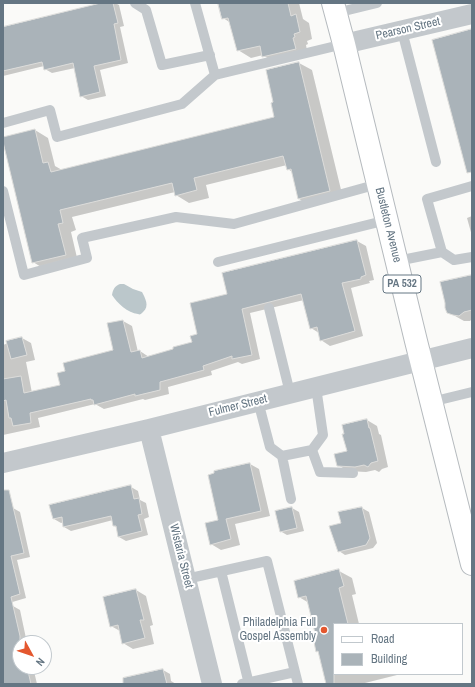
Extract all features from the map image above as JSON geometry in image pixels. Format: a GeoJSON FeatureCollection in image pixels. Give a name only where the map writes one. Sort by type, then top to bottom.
{"type":"FeatureCollection","features":[{"type":"Feature","properties":{"kind":"main road","name":"Bustleton Avenue"},"geometry":{"type":"LineString","coordinates":[[334,8],[431,402],[471,556]]}},
{"type":"Feature","properties":{"kind":"street","name":"Pearson Street"},"geometry":{"type":"LineString","coordinates":[[344,44],[472,14]]}},
{"type":"Feature","properties":{"kind":"street","name":"Fulmer Street"},"geometry":{"type":"LineString","coordinates":[[3,463],[149,429],[472,348]]}},
{"type":"Feature","properties":{"kind":"street","name":"Wistaria Street"},"geometry":{"type":"LineString","coordinates":[[149,429],[212,684]]}},
{"type":"Feature","properties":{"kind":"lane"},"geometry":{"type":"LineString","coordinates":[[135,3],[146,10],[162,66],[210,56]]}},
{"type":"Feature","properties":{"kind":"lane"},"geometry":{"type":"LineString","coordinates":[[196,3],[215,75]]}},
{"type":"Feature","properties":{"kind":"lane"},"geometry":{"type":"LineString","coordinates":[[334,8],[377,3]]}},
{"type":"Feature","properties":{"kind":"lane"},"geometry":{"type":"LineString","coordinates":[[402,31],[436,162]]}},
{"type":"Feature","properties":{"kind":"lane"},"geometry":{"type":"LineString","coordinates":[[3,123],[50,110],[57,137],[182,104],[215,75],[344,44]]}},
{"type":"Feature","properties":{"kind":"lane"},"geometry":{"type":"LineString","coordinates":[[3,191],[24,275],[87,258],[82,238],[176,217],[234,224],[378,184]]}},
{"type":"Feature","properties":{"kind":"lane"},"geometry":{"type":"LineString","coordinates":[[472,186],[427,199],[442,252],[454,260],[472,257]]}},
{"type":"Feature","properties":{"kind":"lane"},"geometry":{"type":"LineString","coordinates":[[218,262],[387,220]]}},
{"type":"Feature","properties":{"kind":"lane"},"geometry":{"type":"LineString","coordinates":[[397,261],[442,252]]}},
{"type":"Feature","properties":{"kind":"lane"},"geometry":{"type":"LineString","coordinates":[[269,308],[290,393]]}},
{"type":"Feature","properties":{"kind":"lane"},"geometry":{"type":"LineString","coordinates":[[282,456],[312,450],[323,435],[316,387]]}},
{"type":"Feature","properties":{"kind":"lane"},"geometry":{"type":"LineString","coordinates":[[431,402],[472,392]]}},
{"type":"Feature","properties":{"kind":"lane"},"geometry":{"type":"LineString","coordinates":[[258,401],[270,447],[282,456],[292,499]]}},
{"type":"Feature","properties":{"kind":"lane"},"geometry":{"type":"LineString","coordinates":[[312,450],[320,472],[353,473]]}},
{"type":"Feature","properties":{"kind":"lane"},"geometry":{"type":"LineString","coordinates":[[186,579],[267,561],[298,684]]}},
{"type":"Feature","properties":{"kind":"lane"},"geometry":{"type":"LineString","coordinates":[[221,571],[247,684],[295,672]]}},
{"type":"Feature","properties":{"kind":"shaded area"},"geometry":{"type":"Polygon","coordinates":[[[120,284],[124,284],[142,292],[147,305],[141,314],[127,310],[114,298],[112,295],[113,291],[120,284]]]}},
{"type":"Feature","properties":{"kind":"building"},"geometry":{"type":"Polygon","coordinates":[[[101,3],[113,3],[118,23],[114,24],[121,60],[94,66],[100,92],[80,97],[73,63],[44,70],[42,62],[3,71],[3,27],[101,3]]]}},
{"type":"Feature","properties":{"kind":"building"},"geometry":{"type":"Polygon","coordinates":[[[218,3],[288,3],[291,16],[296,14],[300,32],[294,34],[295,37],[293,38],[296,49],[262,57],[260,46],[237,51],[228,18],[222,19],[218,3]]]}},
{"type":"Feature","properties":{"kind":"building"},"geometry":{"type":"Polygon","coordinates":[[[472,29],[472,172],[467,173],[432,40],[472,29]]]}},
{"type":"Feature","properties":{"kind":"building"},"geometry":{"type":"Polygon","coordinates":[[[299,62],[330,191],[298,199],[291,169],[287,170],[283,156],[194,178],[197,190],[175,196],[172,183],[60,210],[63,223],[58,224],[66,255],[32,263],[3,137],[35,129],[43,163],[48,162],[51,172],[274,117],[271,103],[273,102],[266,70],[299,62]]]}},
{"type":"Feature","properties":{"kind":"building"},"geometry":{"type":"Polygon","coordinates":[[[357,240],[366,275],[361,277],[361,279],[342,283],[355,331],[320,341],[317,327],[310,329],[301,294],[242,309],[252,355],[232,359],[232,356],[203,366],[204,370],[160,382],[160,390],[135,396],[135,394],[94,405],[93,400],[91,399],[30,413],[31,423],[13,426],[11,418],[9,418],[6,400],[3,401],[3,379],[21,376],[24,393],[60,385],[57,373],[65,371],[63,363],[113,350],[107,323],[123,320],[131,352],[140,350],[142,358],[192,342],[190,336],[197,334],[190,303],[227,294],[222,273],[357,240]]]}},
{"type":"Feature","properties":{"kind":"building"},"geometry":{"type":"Polygon","coordinates":[[[472,275],[472,310],[464,312],[459,316],[447,313],[440,282],[472,275]]]}},
{"type":"Feature","properties":{"kind":"building"},"geometry":{"type":"Polygon","coordinates":[[[22,337],[27,355],[11,359],[6,341],[22,337]]]}},
{"type":"Feature","properties":{"kind":"building"},"geometry":{"type":"Polygon","coordinates":[[[367,419],[378,461],[371,463],[368,467],[364,465],[355,467],[337,466],[334,454],[347,451],[342,434],[344,434],[342,425],[367,419]]]}},
{"type":"Feature","properties":{"kind":"building"},"geometry":{"type":"Polygon","coordinates":[[[250,463],[261,511],[226,519],[231,539],[210,545],[205,523],[218,520],[208,475],[214,473],[214,471],[250,463]]]}},
{"type":"Feature","properties":{"kind":"building"},"geometry":{"type":"Polygon","coordinates":[[[131,485],[134,499],[139,498],[142,514],[138,515],[142,531],[118,537],[116,526],[113,526],[111,516],[63,527],[62,517],[53,519],[49,505],[131,485]]]}},
{"type":"Feature","properties":{"kind":"building"},"geometry":{"type":"Polygon","coordinates":[[[3,490],[9,490],[24,553],[11,556],[20,594],[11,597],[20,635],[12,635],[12,675],[29,675],[31,684],[3,684],[3,490]]]}},
{"type":"Feature","properties":{"kind":"building"},"geometry":{"type":"Polygon","coordinates":[[[292,507],[297,528],[280,532],[275,511],[292,507]]]}},
{"type":"Feature","properties":{"kind":"building"},"geometry":{"type":"Polygon","coordinates":[[[362,507],[370,538],[366,545],[338,552],[329,526],[341,523],[338,512],[362,507]]]}},
{"type":"Feature","properties":{"kind":"building","name":"Philadelphia Full Gospel Assembly"},"geometry":{"type":"Polygon","coordinates":[[[339,569],[344,586],[339,588],[348,623],[333,623],[334,684],[326,684],[318,651],[316,652],[313,637],[316,637],[306,596],[298,598],[294,581],[339,569]]]}},
{"type":"Feature","properties":{"kind":"building"},"geometry":{"type":"Polygon","coordinates":[[[136,589],[144,620],[140,620],[145,638],[122,644],[118,625],[110,627],[103,597],[136,589]]]}},
{"type":"Feature","properties":{"kind":"building"},"geometry":{"type":"Polygon","coordinates":[[[163,669],[167,684],[123,684],[123,678],[163,669]]]}},
{"type":"Feature","properties":{"kind":"place","name":"Philadelphia Full Gospel Assembly"},"geometry":{"type":"Point","coordinates":[324,630]}}]}
